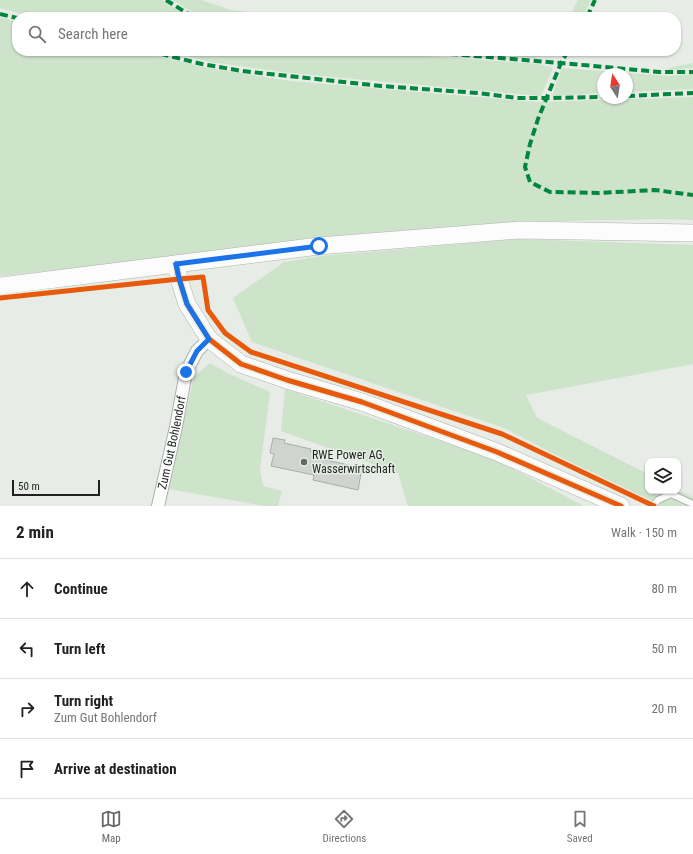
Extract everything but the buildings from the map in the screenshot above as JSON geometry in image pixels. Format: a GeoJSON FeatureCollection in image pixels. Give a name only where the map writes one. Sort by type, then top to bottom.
{"type":"FeatureCollection","features":[{"type":"Feature","properties":{"kind":"main road"},"geometry":{"type":"LineString","coordinates":[[0,286],[319,246],[520,230],[693,233]]}},
{"type":"Feature","properties":{"kind":"main road"},"geometry":{"type":"LineString","coordinates":[[176,264],[187,304],[209,339],[241,364],[287,380],[362,402],[497,452],[621,506]]}},
{"type":"Feature","properties":{"kind":"street","name":"Zum Gut Bohlendorf"},"geometry":{"type":"LineString","coordinates":[[158,506],[176,427],[186,372],[197,351],[209,339]]}},
{"type":"Feature","properties":{"kind":"lane"},"geometry":{"type":"LineString","coordinates":[[653,506],[658,500],[671,494],[693,504]]}},
{"type":"Feature","properties":{"kind":"green space"},"geometry":{"type":"Polygon","coordinates":[[[0,0],[162,0],[180,12],[14,12],[0,8],[0,0]]]}},
{"type":"Feature","properties":{"kind":"green space"},"geometry":{"type":"Polygon","coordinates":[[[173,0],[201,0],[231,10],[249,12],[191,12],[173,0]]]}},
{"type":"Feature","properties":{"kind":"green space"},"geometry":{"type":"Polygon","coordinates":[[[578,0],[591,0],[585,12],[572,12],[578,0]]]}},
{"type":"Feature","properties":{"kind":"green space"},"geometry":{"type":"Polygon","coordinates":[[[0,17],[12,21],[12,56],[157,56],[208,68],[290,81],[538,102],[597,100],[597,104],[633,104],[633,99],[693,97],[693,220],[661,219],[520,222],[318,237],[171,258],[0,276],[0,17]]]}},
{"type":"Feature","properties":{"kind":"green space"},"geometry":{"type":"Polygon","coordinates":[[[186,56],[428,56],[539,64],[553,68],[541,96],[290,73],[210,62],[186,56]]]}},
{"type":"Feature","properties":{"kind":"green space"},"geometry":{"type":"Polygon","coordinates":[[[507,56],[542,56],[534,58],[507,56]]]}},
{"type":"Feature","properties":{"kind":"green space"},"geometry":{"type":"Polygon","coordinates":[[[693,63],[693,68],[669,70],[669,68],[693,63]]]}},
{"type":"Feature","properties":{"kind":"green space"},"geometry":{"type":"Polygon","coordinates":[[[562,68],[597,71],[597,93],[552,96],[562,68]]]}},
{"type":"Feature","properties":{"kind":"green space"},"geometry":{"type":"Polygon","coordinates":[[[633,73],[668,76],[693,74],[693,89],[633,92],[633,73]]]}},
{"type":"Feature","properties":{"kind":"green space"},"geometry":{"type":"Polygon","coordinates":[[[519,239],[693,245],[693,364],[526,395],[537,418],[645,472],[645,494],[681,494],[681,491],[693,497],[693,506],[654,506],[504,428],[252,342],[233,298],[284,262],[322,256],[519,239]]]}},
{"type":"Feature","properties":{"kind":"green space"},"geometry":{"type":"Polygon","coordinates":[[[210,363],[229,374],[270,392],[260,470],[263,486],[282,491],[278,506],[264,506],[169,489],[194,377],[210,363]]]}},
{"type":"Feature","properties":{"kind":"green space"},"geometry":{"type":"Polygon","coordinates":[[[285,389],[494,459],[584,506],[408,506],[398,473],[281,431],[285,389]]]}},
{"type":"Feature","properties":{"kind":"marked path"},"geometry":{"type":"LineString","coordinates":[[166,0],[185,12]]}},
{"type":"Feature","properties":{"kind":"marked path"},"geometry":{"type":"LineString","coordinates":[[589,12],[595,0]]}},
{"type":"Feature","properties":{"kind":"marked path"},"geometry":{"type":"LineString","coordinates":[[0,14],[12,17]]}},
{"type":"Feature","properties":{"kind":"marked path"},"geometry":{"type":"LineString","coordinates":[[169,56],[202,64],[242,71],[381,86],[478,93],[517,98],[597,97]]}},
{"type":"Feature","properties":{"kind":"marked path"},"geometry":{"type":"LineString","coordinates":[[475,56],[659,72],[693,72]]}},
{"type":"Feature","properties":{"kind":"marked path"},"geometry":{"type":"LineString","coordinates":[[565,56],[538,119],[530,144],[525,167],[530,182],[550,192],[598,193],[655,190],[693,195]]}},
{"type":"Feature","properties":{"kind":"marked path"},"geometry":{"type":"LineString","coordinates":[[633,96],[693,93]]}},
{"type":"Feature","properties":{"kind":"cycle path"},"geometry":{"type":"LineString","coordinates":[[176,264],[187,304],[209,339],[241,364],[287,380],[362,402],[497,452],[621,506]]}},
{"type":"Feature","properties":{"kind":"cycle path"},"geometry":{"type":"LineString","coordinates":[[0,298],[203,277],[208,310],[225,333],[251,352],[502,434],[654,506]]}},
{"type":"Feature","properties":{"kind":"place","name":"RWE Power AG, Wasserwirtschaft"},"geometry":{"type":"Point","coordinates":[304,462]}},
{"type":"Feature","properties":{"kind":"route"},"geometry":{"type":"LineString","coordinates":[[186,372],[197,351],[209,339],[187,304],[176,264],[319,246]]}}]}
